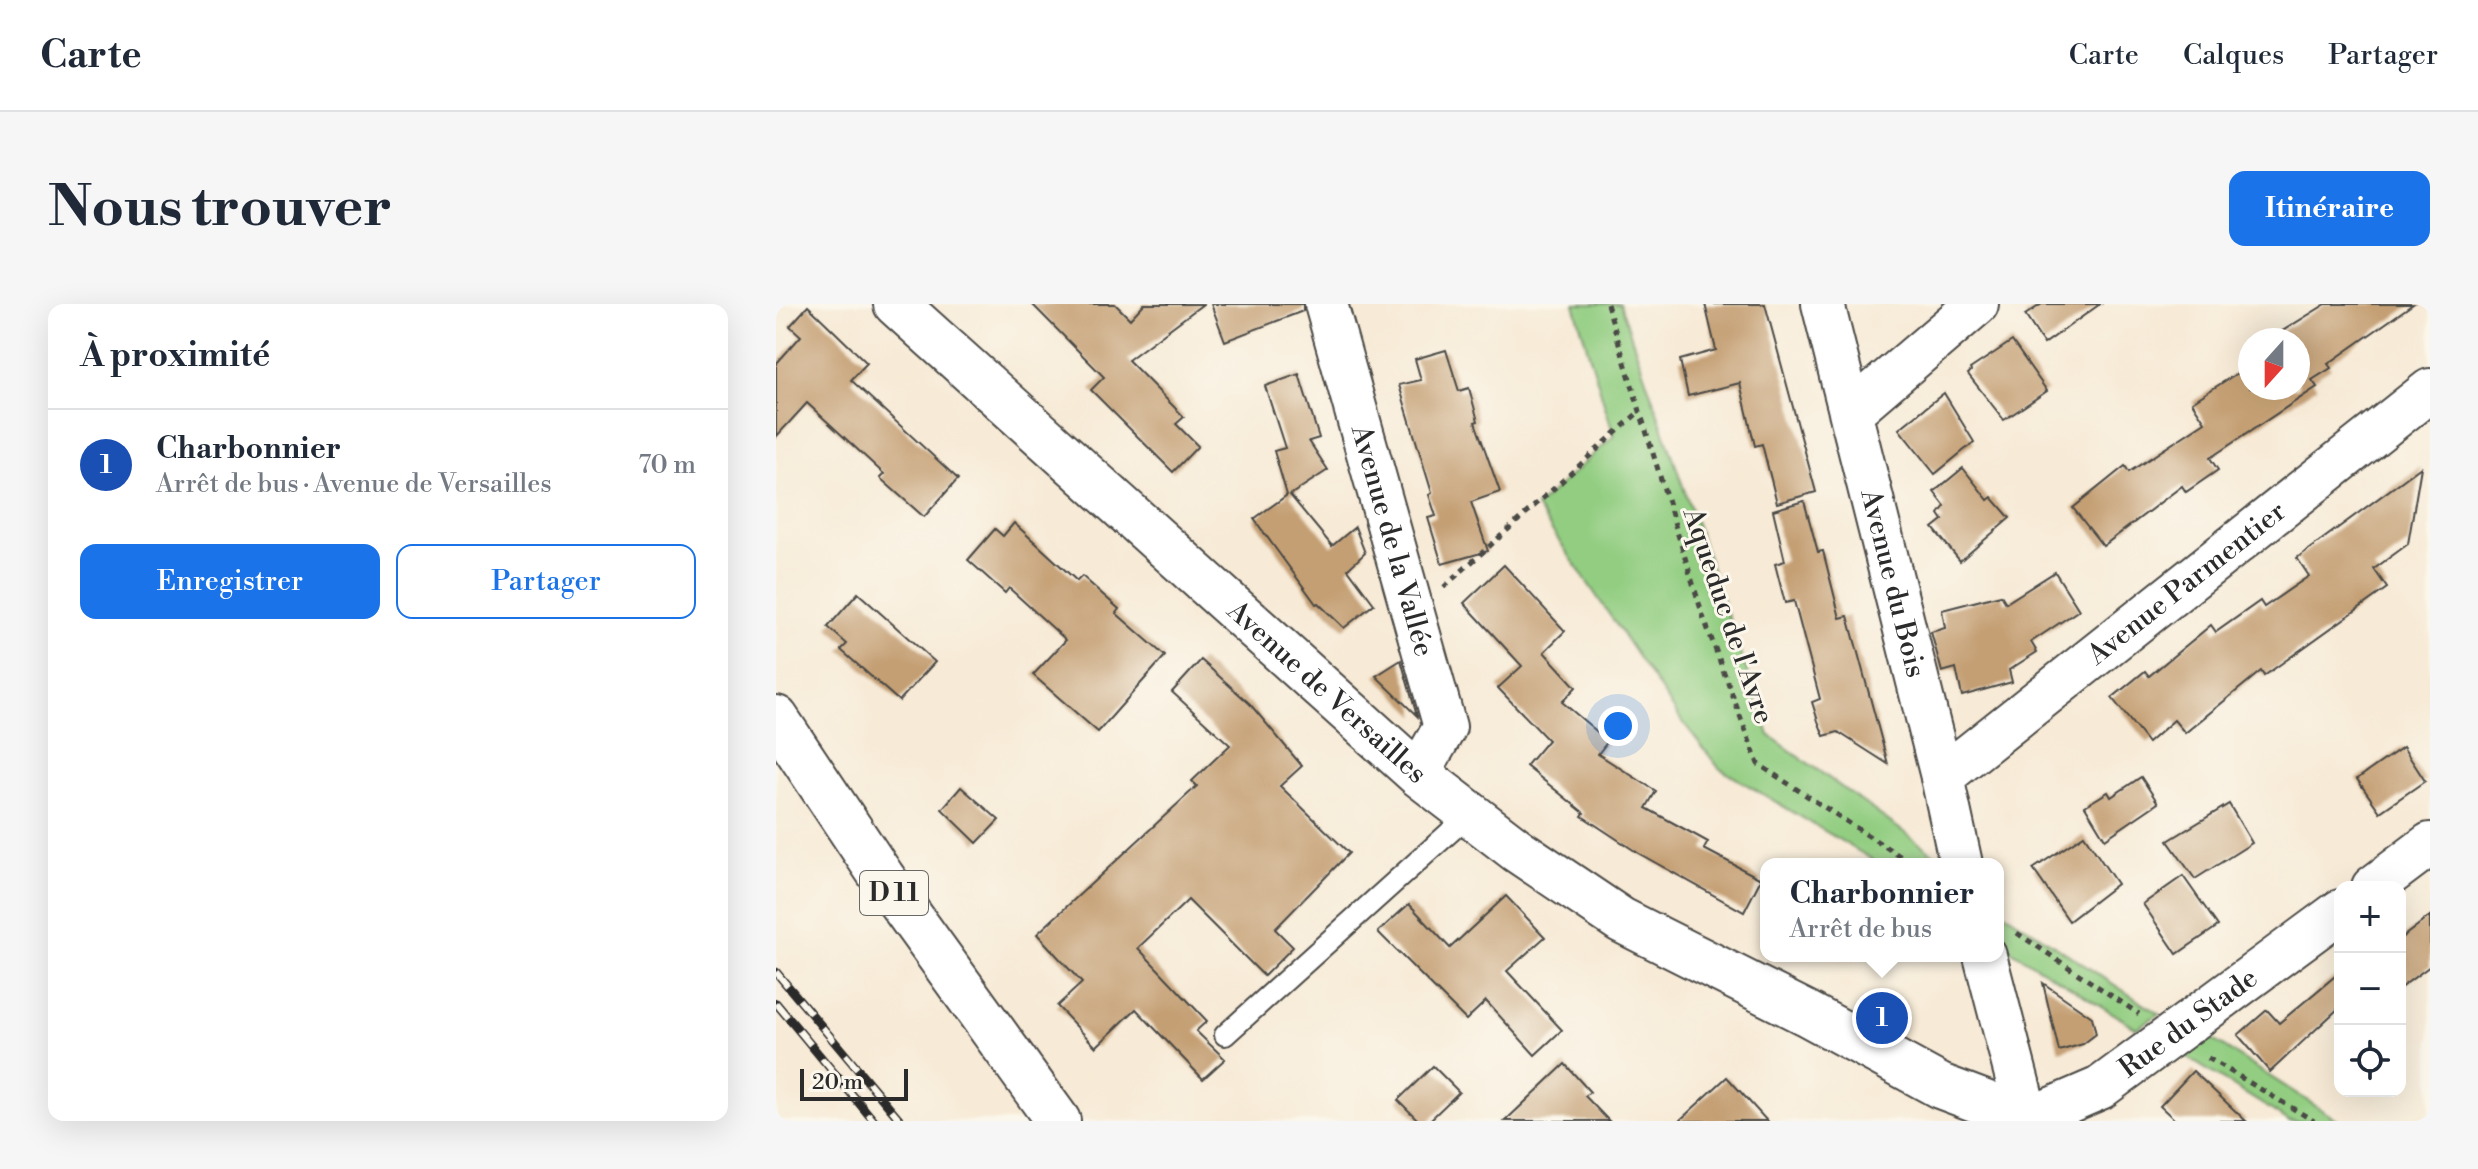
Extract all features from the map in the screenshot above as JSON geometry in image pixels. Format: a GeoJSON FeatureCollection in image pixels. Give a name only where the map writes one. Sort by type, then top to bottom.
{"type":"FeatureCollection","features":[{"type":"Feature","properties":{"kind":"street","name":"Avenue de Versailles"},"geometry":{"type":"LineString","coordinates":[[896,304],[1418,774],[1517,850],[1621,920],[1806,1013],[1940,1086],[2029,1121]]}},
{"type":"Feature","properties":{"kind":"street","name":"Avenue de la Vallée"},"geometry":{"type":"LineString","coordinates":[[1326,304],[1445,727],[1418,774]]}},
{"type":"Feature","properties":{"kind":"street","name":"Avenue du Bois"},"geometry":{"type":"LineString","coordinates":[[1823,304],[1960,858]]}},
{"type":"Feature","properties":{"kind":"street"},"geometry":{"type":"LineString","coordinates":[[1851,412],[1977,304]]}},
{"type":"Feature","properties":{"kind":"street","name":"Avenue Parmentier"},"geometry":{"type":"LineString","coordinates":[[1942,777],[2430,390]]}},
{"type":"Feature","properties":{"kind":"street","name":"D 11"},"geometry":{"type":"LineString","coordinates":[[776,718],[882,877],[1058,1121]]}},
{"type":"Feature","properties":{"kind":"street"},"geometry":{"type":"LineString","coordinates":[[2381,881],[2430,844]]}},
{"type":"Feature","properties":{"kind":"street","name":"Rue du Stade"},"geometry":{"type":"LineString","coordinates":[[2029,1121],[2100,1088],[2334,915]]}},
{"type":"Feature","properties":{"kind":"street"},"geometry":{"type":"LineString","coordinates":[[1987,962],[2029,1121]]}},
{"type":"Feature","properties":{"kind":"lane"},"geometry":{"type":"LineString","coordinates":[[1225,1035],[1470,814]]}},
{"type":"Feature","properties":{"kind":"path","name":"Aqueduc de l'Avre"},"geometry":{"type":"LineString","coordinates":[[1607,304],[1703,616],[1758,764],[1903,858]]}},
{"type":"Feature","properties":{"kind":"path"},"geometry":{"type":"LineString","coordinates":[[1415,613],[1640,411]]}},
{"type":"Feature","properties":{"kind":"green space"},"geometry":{"type":"Polygon","coordinates":[[[1574,304],[1620,304],[1769,735],[1938,858],[1870,858],[1719,768],[1679,717],[1536,507],[1614,436],[1574,304]]]}},
{"type":"Feature","properties":{"kind":"green space"},"geometry":{"type":"Polygon","coordinates":[[[2004,912],[2159,1014],[2137,1028],[2007,948],[2004,912]]]}},
{"type":"Feature","properties":{"kind":"green space"},"geometry":{"type":"Polygon","coordinates":[[[2204,1034],[2339,1121],[2289,1121],[2177,1051],[2204,1034]]]}},
{"type":"Feature","properties":{"kind":"building"},"geometry":{"type":"Polygon","coordinates":[[[1032,304],[1115,304],[1130,319],[1144,304],[1203,304],[1128,360],[1184,417],[1176,424],[1198,446],[1173,472],[1091,390],[1104,377],[1032,304]]]}},
{"type":"Feature","properties":{"kind":"building"},"geometry":{"type":"Polygon","coordinates":[[[1211,304],[1303,304],[1303,311],[1225,341],[1211,304]]]}},
{"type":"Feature","properties":{"kind":"building"},"geometry":{"type":"Polygon","coordinates":[[[1705,304],[1765,304],[1816,492],[1777,503],[1762,444],[1755,446],[1740,383],[1688,396],[1680,360],[1716,350],[1705,304]]]}},
{"type":"Feature","properties":{"kind":"building"},"geometry":{"type":"Polygon","coordinates":[[[2042,304],[2100,304],[2044,344],[2025,315],[2042,304]]]}},
{"type":"Feature","properties":{"kind":"building"},"geometry":{"type":"Polygon","coordinates":[[[2326,304],[2413,304],[2328,364],[2331,368],[2312,380],[2317,387],[2310,392],[2310,328],[2287,328],[2326,304]]]}},
{"type":"Feature","properties":{"kind":"building"},"geometry":{"type":"Polygon","coordinates":[[[808,306],[867,363],[851,380],[958,479],[924,517],[880,478],[884,474],[807,403],[776,437],[776,364],[801,336],[790,326],[808,306]]]}},
{"type":"Feature","properties":{"kind":"building"},"geometry":{"type":"Polygon","coordinates":[[[2012,341],[2047,391],[2004,420],[1968,374],[1970,369],[2012,341]]]}},
{"type":"Feature","properties":{"kind":"building"},"geometry":{"type":"Polygon","coordinates":[[[1446,350],[1459,391],[1469,388],[1478,421],[1475,422],[1500,492],[1471,502],[1488,551],[1442,564],[1428,518],[1436,516],[1429,495],[1432,493],[1399,385],[1421,380],[1415,359],[1446,350]]]}},
{"type":"Feature","properties":{"kind":"building"},"geometry":{"type":"Polygon","coordinates":[[[2238,373],[2238,400],[2297,400],[2210,458],[2218,470],[2186,492],[2182,486],[2103,546],[2073,508],[2125,466],[2129,472],[2205,422],[2192,402],[2238,373]]]}},
{"type":"Feature","properties":{"kind":"building"},"geometry":{"type":"Polygon","coordinates":[[[1299,374],[1319,438],[1309,441],[1328,470],[1290,495],[1332,546],[1355,527],[1365,553],[1348,569],[1374,604],[1344,628],[1316,604],[1254,519],[1287,495],[1274,451],[1285,448],[1265,386],[1299,374]]]}},
{"type":"Feature","properties":{"kind":"building"},"geometry":{"type":"Polygon","coordinates":[[[1944,393],[1974,442],[1935,474],[1899,429],[1944,393]]]}},
{"type":"Feature","properties":{"kind":"building"},"geometry":{"type":"Polygon","coordinates":[[[2421,467],[2408,544],[2374,569],[2387,588],[2264,676],[2261,671],[2185,733],[2174,720],[2148,743],[2112,698],[2145,671],[2149,676],[2211,625],[2216,632],[2260,601],[2264,607],[2309,576],[2297,558],[2421,467]]]}},
{"type":"Feature","properties":{"kind":"building"},"geometry":{"type":"Polygon","coordinates":[[[1963,468],[1988,500],[1992,497],[2010,518],[1960,561],[1933,528],[1943,520],[1939,514],[1945,506],[1934,492],[1963,468]]]}},
{"type":"Feature","properties":{"kind":"building"},"geometry":{"type":"Polygon","coordinates":[[[1804,501],[1818,552],[1823,551],[1840,618],[1848,616],[1888,764],[1838,732],[1824,736],[1818,721],[1812,702],[1820,699],[1794,601],[1785,603],[1775,564],[1785,561],[1773,510],[1804,501]]]}},
{"type":"Feature","properties":{"kind":"building"},"geometry":{"type":"Polygon","coordinates":[[[1014,523],[1077,581],[1082,576],[1119,609],[1116,613],[1165,656],[1098,732],[1033,675],[1066,640],[1009,588],[1005,593],[968,560],[995,529],[1003,536],[1014,523]]]}},
{"type":"Feature","properties":{"kind":"building"},"geometry":{"type":"Polygon","coordinates":[[[1504,565],[1565,631],[1544,652],[1576,687],[1562,702],[1608,741],[1598,754],[1656,791],[1646,808],[1708,842],[1704,849],[1760,878],[1744,912],[1638,853],[1582,816],[1584,813],[1526,766],[1548,740],[1498,688],[1522,666],[1464,603],[1504,565]]]}},
{"type":"Feature","properties":{"kind":"building"},"geometry":{"type":"Polygon","coordinates":[[[2055,572],[2079,610],[2031,642],[2037,652],[2009,670],[2012,682],[1962,696],[1956,668],[1942,672],[1931,632],[1945,628],[1942,610],[2001,595],[2006,603],[2055,572]]]}},
{"type":"Feature","properties":{"kind":"building"},"geometry":{"type":"Polygon","coordinates":[[[858,593],[935,662],[899,701],[841,650],[847,644],[828,627],[858,593]]]}},
{"type":"Feature","properties":{"kind":"building"},"geometry":{"type":"Polygon","coordinates":[[[1201,660],[1250,704],[1302,766],[1280,786],[1349,853],[1275,929],[1293,947],[1264,976],[1188,900],[1138,948],[1207,1021],[1196,1031],[1225,1059],[1203,1079],[1136,1009],[1096,1047],[1057,1006],[1082,983],[1037,934],[1197,786],[1192,781],[1230,745],[1172,692],[1201,660]]]}},
{"type":"Feature","properties":{"kind":"building"},"geometry":{"type":"Polygon","coordinates":[[[1401,660],[1417,716],[1376,676],[1401,660]]]}},
{"type":"Feature","properties":{"kind":"building"},"geometry":{"type":"Polygon","coordinates":[[[2403,747],[2425,781],[2380,812],[2357,779],[2403,747]]]}},
{"type":"Feature","properties":{"kind":"building"},"geometry":{"type":"Polygon","coordinates":[[[2141,777],[2158,803],[2105,839],[2085,806],[2108,792],[2111,797],[2141,777]]]}},
{"type":"Feature","properties":{"kind":"building"},"geometry":{"type":"Polygon","coordinates":[[[961,787],[999,820],[977,843],[942,809],[961,787]]]}},
{"type":"Feature","properties":{"kind":"building"},"geometry":{"type":"Polygon","coordinates":[[[2229,804],[2252,843],[2195,879],[2168,841],[2229,804]]]}},
{"type":"Feature","properties":{"kind":"building"},"geometry":{"type":"Polygon","coordinates":[[[2084,835],[2117,884],[2069,921],[2033,869],[2084,835]]]}},
{"type":"Feature","properties":{"kind":"building"},"geometry":{"type":"Polygon","coordinates":[[[2183,876],[2218,926],[2177,954],[2143,904],[2183,876]]]}},
{"type":"Feature","properties":{"kind":"building"},"geometry":{"type":"Polygon","coordinates":[[[1506,896],[1545,937],[1507,971],[1562,1030],[1535,1055],[1486,1001],[1466,1020],[1378,932],[1409,904],[1450,948],[1506,896]]]}},
{"type":"Feature","properties":{"kind":"building"},"geometry":{"type":"Polygon","coordinates":[[[2430,916],[2430,966],[2406,984],[2406,953],[2406,934],[2430,916]]]}},
{"type":"Feature","properties":{"kind":"building"},"geometry":{"type":"Polygon","coordinates":[[[2334,977],[2334,1013],[2270,1072],[2238,1035],[2267,1010],[2279,1023],[2334,977]]]}},
{"type":"Feature","properties":{"kind":"building"},"geometry":{"type":"Polygon","coordinates":[[[2043,983],[2092,1017],[2096,1034],[2083,1044],[2059,1051],[2043,983]]]}},
{"type":"Feature","properties":{"kind":"building"},"geometry":{"type":"Polygon","coordinates":[[[1565,1064],[1590,1092],[1585,1096],[1609,1121],[1505,1121],[1565,1064]]]}},
{"type":"Feature","properties":{"kind":"building"},"geometry":{"type":"Polygon","coordinates":[[[1433,1066],[1459,1092],[1429,1121],[1419,1121],[1398,1100],[1433,1066]]]}},
{"type":"Feature","properties":{"kind":"building"},"geometry":{"type":"Polygon","coordinates":[[[2193,1071],[2246,1121],[2176,1121],[2160,1106],[2193,1071]]]}},
{"type":"Feature","properties":{"kind":"building"},"geometry":{"type":"Polygon","coordinates":[[[1727,1077],[1767,1121],[1679,1121],[1727,1077]]]}},
{"type":"Feature","properties":{"kind":"railway"},"geometry":{"type":"LineString","coordinates":[[776,972],[901,1121]]}},
{"type":"Feature","properties":{"kind":"railway"},"geometry":{"type":"LineString","coordinates":[[776,1003],[874,1121]]}},
{"type":"Feature","properties":{"kind":"place","name":"Charbonnier"},"geometry":{"type":"Point","coordinates":[1882,1018]}}]}
